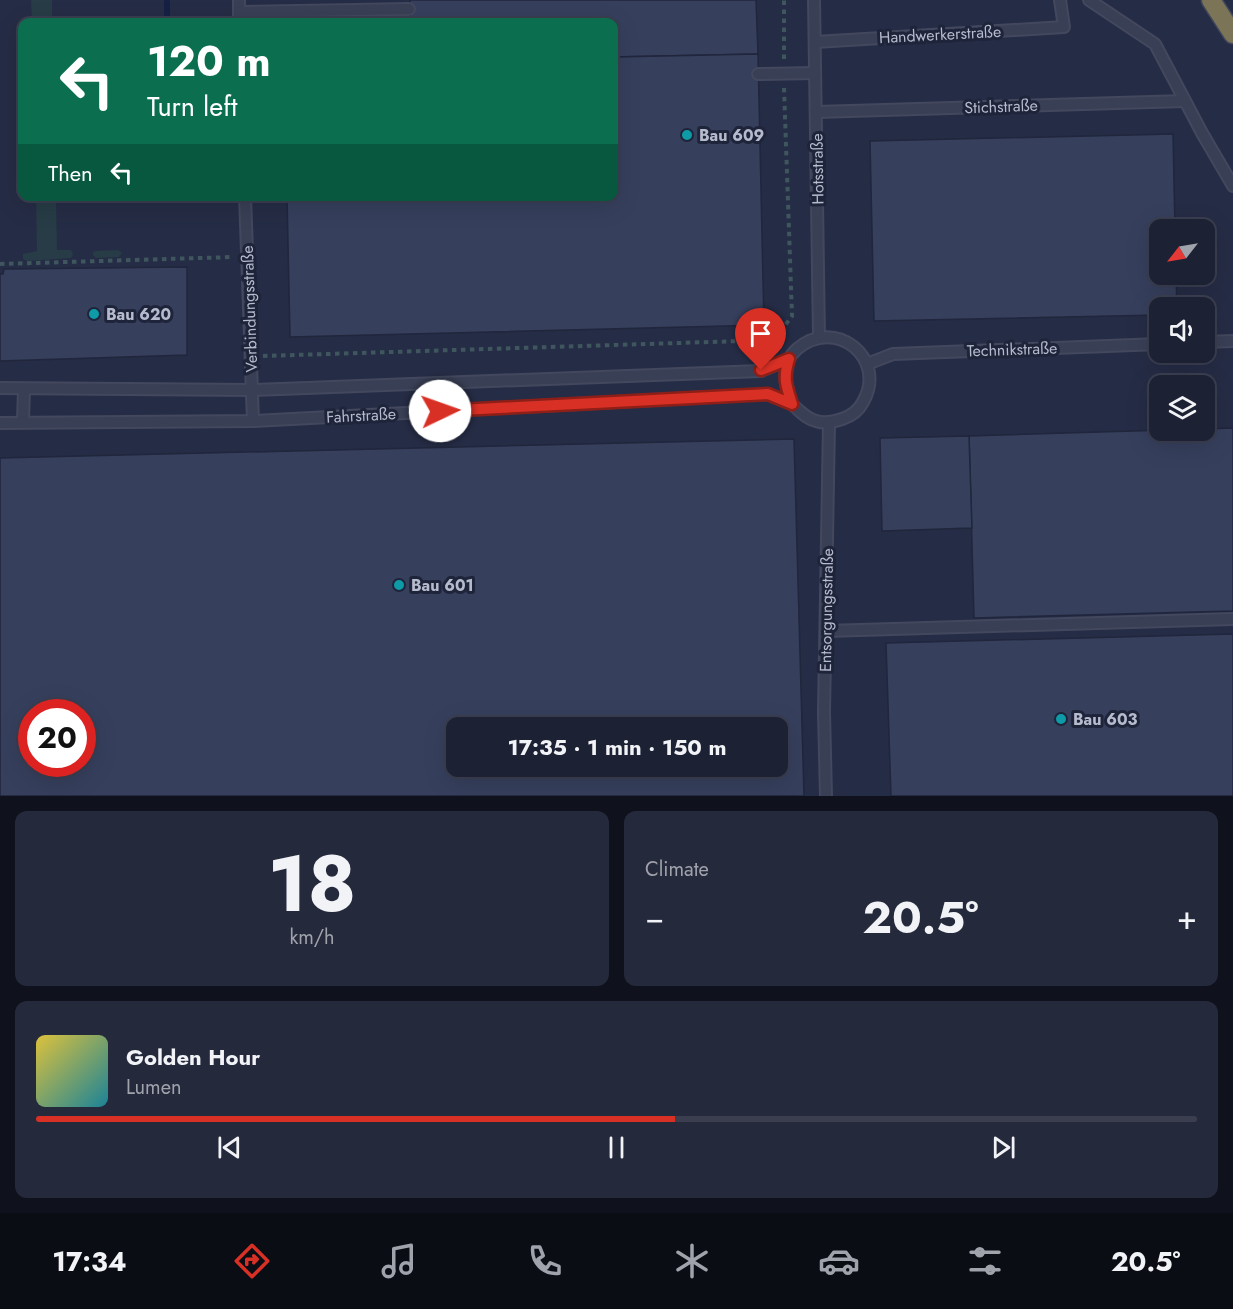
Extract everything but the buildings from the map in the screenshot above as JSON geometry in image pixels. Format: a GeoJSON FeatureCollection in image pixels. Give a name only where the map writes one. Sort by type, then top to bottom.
{"type":"FeatureCollection","features":[{"type":"Feature","properties":{"kind":"highway"},"geometry":{"type":"LineString","coordinates":[[1211,0],[1233,34]]}},
{"type":"Feature","properties":{"kind":"lane"},"geometry":{"type":"LineString","coordinates":[[239,0],[239,17],[410,9]]}},
{"type":"Feature","properties":{"kind":"lane","name":"Hotsstraße"},"geometry":{"type":"LineString","coordinates":[[814,0],[819,337]]}},
{"type":"Feature","properties":{"kind":"lane","name":"Handwerkerstraße"},"geometry":{"type":"LineString","coordinates":[[815,42],[1064,27],[1060,0]]}},
{"type":"Feature","properties":{"kind":"lane"},"geometry":{"type":"LineString","coordinates":[[1089,0],[1155,44],[1233,186]]}},
{"type":"Feature","properties":{"kind":"lane"},"geometry":{"type":"LineString","coordinates":[[759,74],[815,74]]}},
{"type":"Feature","properties":{"kind":"lane","name":"Stichstraße"},"geometry":{"type":"LineString","coordinates":[[816,112],[1185,101]]}},
{"type":"Feature","properties":{"kind":"lane","name":"Verbindungsstraße"},"geometry":{"type":"LineString","coordinates":[[245,201],[253,421]]}},
{"type":"Feature","properties":{"kind":"lane"},"geometry":{"type":"LineString","coordinates":[[819,337],[834,337],[851,344],[867,364],[870,380],[867,395],[860,408],[849,417],[829,423],[815,421],[802,415],[792,404],[784,373],[789,359],[805,342],[819,337]]}},
{"type":"Feature","properties":{"kind":"lane"},"geometry":{"type":"LineString","coordinates":[[1215,342],[1233,341]]}},
{"type":"Feature","properties":{"kind":"lane","name":"Technikstraße"},"geometry":{"type":"LineString","coordinates":[[867,364],[892,354],[1149,344]]}},
{"type":"Feature","properties":{"kind":"lane","name":"Fahrstraße"},"geometry":{"type":"LineString","coordinates":[[0,388],[252,390],[761,370],[789,359]]}},
{"type":"Feature","properties":{"kind":"lane"},"geometry":{"type":"LineString","coordinates":[[23,422],[24,388]]}},
{"type":"Feature","properties":{"kind":"lane","name":"Fahrstraße"},"geometry":{"type":"LineString","coordinates":[[0,423],[253,421],[768,394],[792,404]]}},
{"type":"Feature","properties":{"kind":"lane","name":"Entsorgungsstraße"},"geometry":{"type":"LineString","coordinates":[[826,796],[829,423]]}},
{"type":"Feature","properties":{"kind":"lane"},"geometry":{"type":"LineString","coordinates":[[826,631],[1233,619]]}},
{"type":"Feature","properties":{"kind":"path"},"geometry":{"type":"LineString","coordinates":[[252,356],[774,340],[792,316],[784,74],[784,0]]}},
{"type":"Feature","properties":{"kind":"path"},"geometry":{"type":"LineString","coordinates":[[0,264],[247,257]]}},
{"type":"Feature","properties":{"kind":"shaded area"},"geometry":{"type":"Polygon","coordinates":[[[31,0],[52,0],[52,18],[32,18],[31,0]]]}},
{"type":"Feature","properties":{"kind":"shaded area"},"geometry":{"type":"Polygon","coordinates":[[[36,201],[56,201],[57,250],[71,250],[73,254],[71,258],[27,261],[23,259],[23,254],[37,251],[36,201]]]}},
{"type":"Feature","properties":{"kind":"shaded area"},"geometry":{"type":"Polygon","coordinates":[[[118,250],[122,253],[119,257],[96,258],[93,255],[96,251],[118,250]]]}},
{"type":"Feature","properties":{"kind":"waterway"},"geometry":{"type":"LineString","coordinates":[[167,0],[167,18]]}},
{"type":"Feature","properties":{"kind":"place","name":"Bau 609"},"geometry":{"type":"Point","coordinates":[687,135]}},
{"type":"Feature","properties":{"kind":"place","name":"Bau 620"},"geometry":{"type":"Point","coordinates":[94,314]}},
{"type":"Feature","properties":{"kind":"place","name":"Bau 601"},"geometry":{"type":"Point","coordinates":[399,585]}},
{"type":"Feature","properties":{"kind":"place","name":"Bau 603"},"geometry":{"type":"Point","coordinates":[1061,719]}},
{"type":"Feature","properties":{"kind":"route"},"geometry":{"type":"LineString","coordinates":[[440,411],[768,394],[792,404],[784,373],[789,359],[761,370]]}}]}
